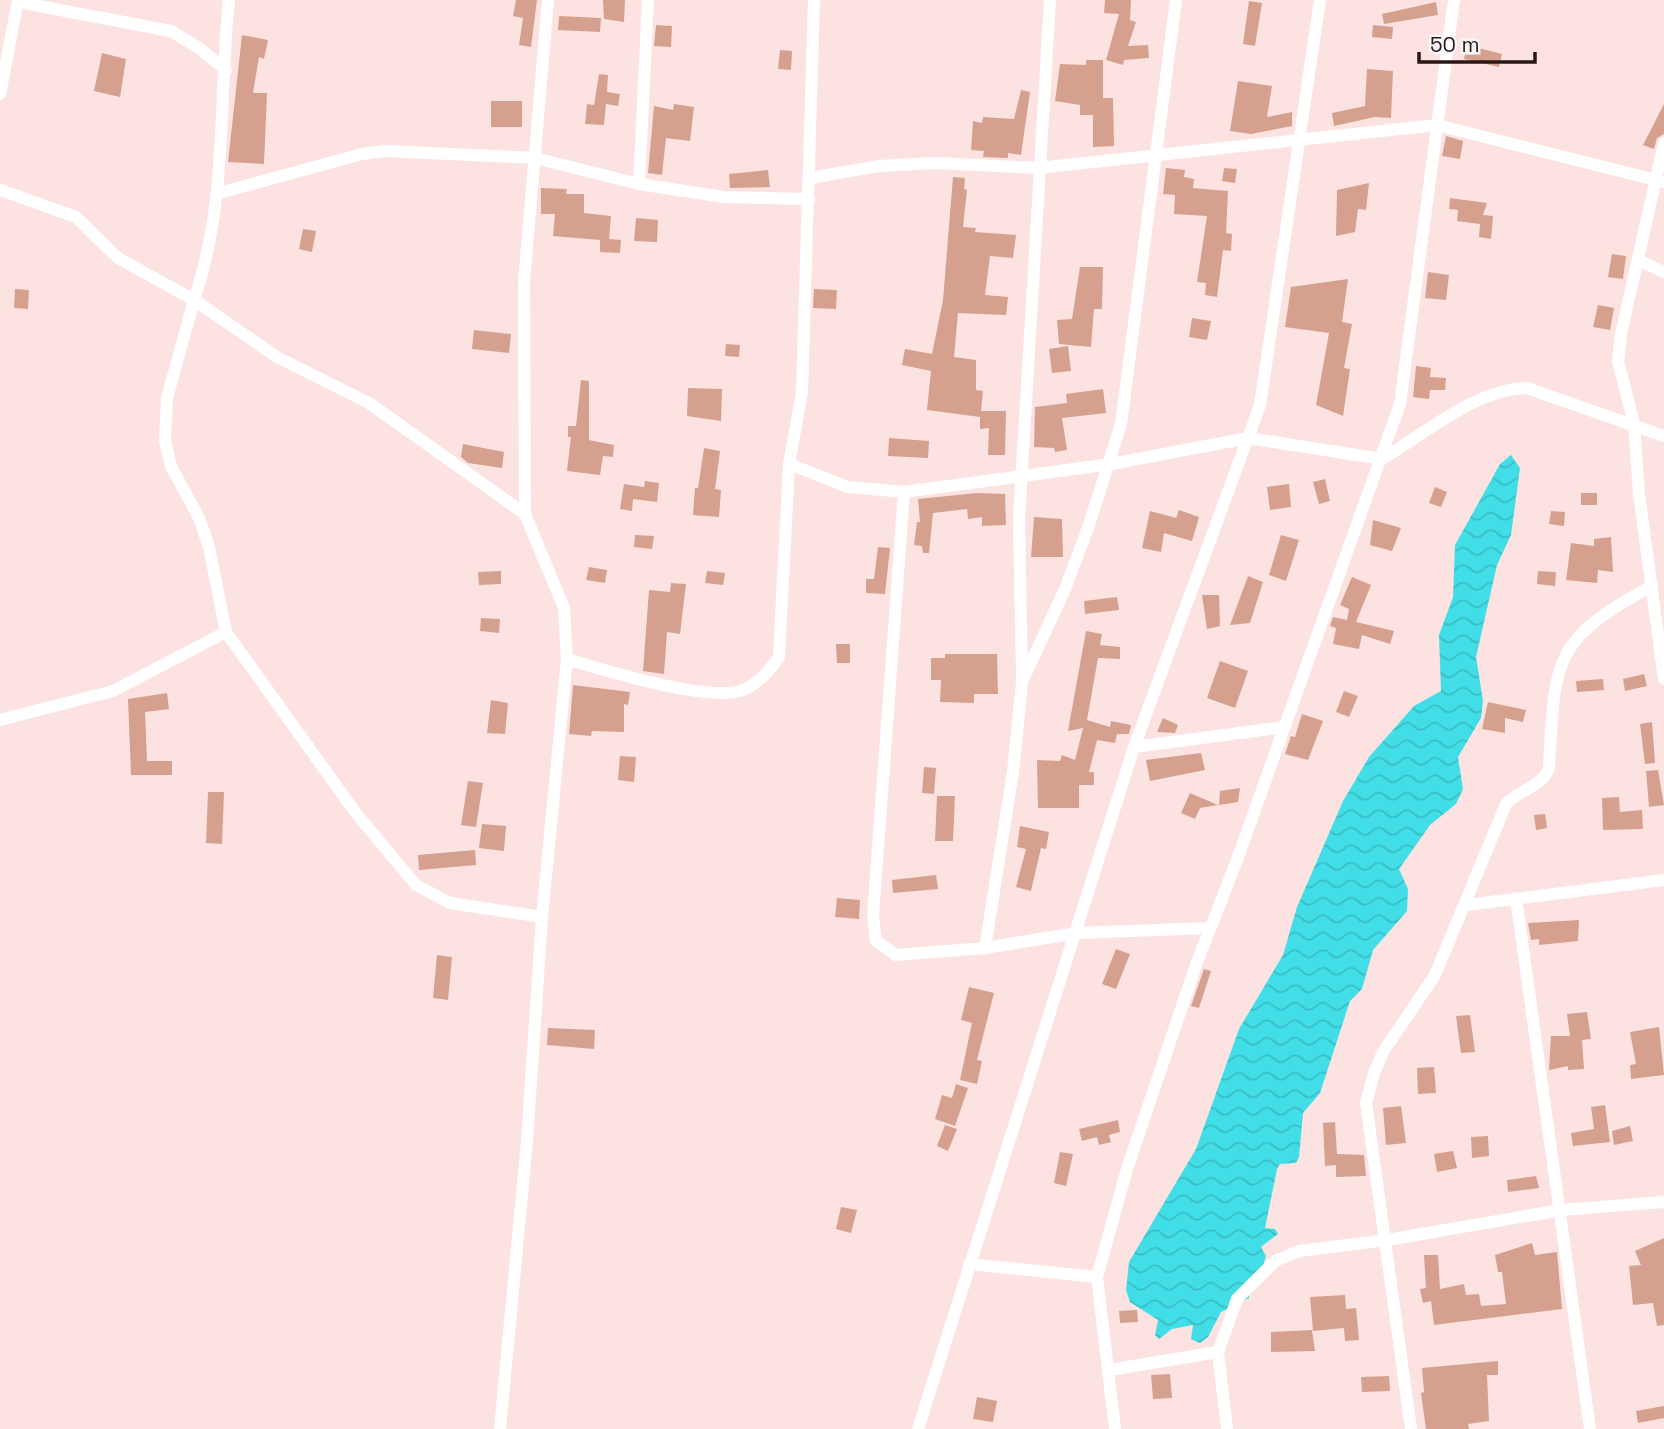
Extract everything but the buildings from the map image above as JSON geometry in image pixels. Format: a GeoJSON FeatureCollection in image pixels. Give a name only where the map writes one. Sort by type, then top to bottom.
{"type":"FeatureCollection","features":[{"type":"Feature","properties":{"kind":"street"},"geometry":{"type":"LineString","coordinates":[[229,0],[219,193],[207,261],[167,398],[165,442],[171,466],[199,518],[209,547],[226,632],[355,812],[416,885],[450,903],[542,917]]}},
{"type":"Feature","properties":{"kind":"street"},"geometry":{"type":"LineString","coordinates":[[500,1429],[527,1142],[542,917],[568,659],[565,608],[525,514],[523,322],[548,0]]}},
{"type":"Feature","properties":{"kind":"street"},"geometry":{"type":"LineString","coordinates":[[639,184],[648,0]]}},
{"type":"Feature","properties":{"kind":"street"},"geometry":{"type":"LineString","coordinates":[[568,659],[658,684],[728,692],[744,690],[770,670],[779,657],[789,464],[802,392],[810,200],[814,0]]}},
{"type":"Feature","properties":{"kind":"street"},"geometry":{"type":"LineString","coordinates":[[985,948],[1013,772],[1022,682],[1018,519],[1038,168],[1051,0]]}},
{"type":"Feature","properties":{"kind":"street"},"geometry":{"type":"LineString","coordinates":[[1022,682],[1065,589],[1111,464],[1121,424],[1177,0]]}},
{"type":"Feature","properties":{"kind":"street"},"geometry":{"type":"LineString","coordinates":[[918,1429],[1134,747],[1259,405],[1320,0]]}},
{"type":"Feature","properties":{"kind":"street"},"geometry":{"type":"LineString","coordinates":[[1115,1429],[1097,1277],[1127,1169],[1210,928],[1400,404],[1454,0]]}},
{"type":"Feature","properties":{"kind":"street"},"geometry":{"type":"LineString","coordinates":[[0,94],[18,1],[171,31],[226,70]]}},
{"type":"Feature","properties":{"kind":"street"},"geometry":{"type":"LineString","coordinates":[[810,178],[879,166],[935,163],[1038,168],[1155,158],[1437,125],[1659,181]]}},
{"type":"Feature","properties":{"kind":"street"},"geometry":{"type":"LineString","coordinates":[[1664,143],[1659,181],[1638,260],[1618,361],[1634,424],[1664,680]]}},
{"type":"Feature","properties":{"kind":"street"},"geometry":{"type":"LineString","coordinates":[[219,193],[362,154],[385,151],[535,158],[639,184],[724,197],[810,200]]}},
{"type":"Feature","properties":{"kind":"street"},"geometry":{"type":"LineString","coordinates":[[0,190],[76,217],[118,258],[194,300],[277,356],[369,403],[525,514]]}},
{"type":"Feature","properties":{"kind":"street"},"geometry":{"type":"LineString","coordinates":[[1638,260],[1664,272]]}},
{"type":"Feature","properties":{"kind":"street"},"geometry":{"type":"LineString","coordinates":[[789,464],[848,487],[904,492],[1111,464],[1248,438],[1382,459],[1476,401],[1512,389],[1527,388],[1664,436]]}},
{"type":"Feature","properties":{"kind":"street"},"geometry":{"type":"LineString","coordinates":[[904,492],[873,916],[876,941],[896,955],[985,948],[1077,933],[1210,928]]}},
{"type":"Feature","properties":{"kind":"street"},"geometry":{"type":"LineString","coordinates":[[1411,1429],[1366,1103],[1374,1073],[1384,1052],[1435,975],[1506,804],[1515,795],[1545,778],[1549,768],[1556,673],[1565,652],[1585,629],[1608,610],[1652,586]]}},
{"type":"Feature","properties":{"kind":"street"},"geometry":{"type":"LineString","coordinates":[[0,720],[113,691],[226,632]]}},
{"type":"Feature","properties":{"kind":"street"},"geometry":{"type":"LineString","coordinates":[[1134,747],[1284,727]]}},
{"type":"Feature","properties":{"kind":"street"},"geometry":{"type":"LineString","coordinates":[[1466,905],[1664,880]]}},
{"type":"Feature","properties":{"kind":"street"},"geometry":{"type":"LineString","coordinates":[[1516,898],[1590,1429]]}},
{"type":"Feature","properties":{"kind":"street"},"geometry":{"type":"LineString","coordinates":[[1227,1429],[1218,1352],[1237,1299],[1275,1261],[1299,1251],[1387,1240],[1561,1210],[1664,1202]]}},
{"type":"Feature","properties":{"kind":"street"},"geometry":{"type":"LineString","coordinates":[[969,1264],[1097,1277]]}},
{"type":"Feature","properties":{"kind":"street"},"geometry":{"type":"LineString","coordinates":[[1109,1370],[1218,1352]]}},
{"type":"Feature","properties":{"kind":"water"},"geometry":{"type":"Polygon","coordinates":[[[1511,455],[1520,468],[1511,535],[1497,565],[1476,657],[1483,701],[1481,718],[1458,757],[1463,789],[1456,804],[1430,825],[1399,869],[1408,889],[1407,911],[1373,950],[1362,989],[1350,1001],[1320,1093],[1303,1113],[1299,1157],[1296,1163],[1280,1164],[1277,1169],[1265,1228],[1275,1229],[1278,1234],[1261,1247],[1266,1256],[1261,1273],[1248,1282],[1249,1298],[1221,1312],[1208,1337],[1200,1343],[1191,1339],[1193,1325],[1172,1329],[1159,1339],[1155,1335],[1158,1320],[1130,1302],[1126,1290],[1129,1262],[1196,1149],[1239,1029],[1283,955],[1297,907],[1343,801],[1369,757],[1414,706],[1441,691],[1439,635],[1453,597],[1455,545],[1500,464],[1511,455]]]}}]}
